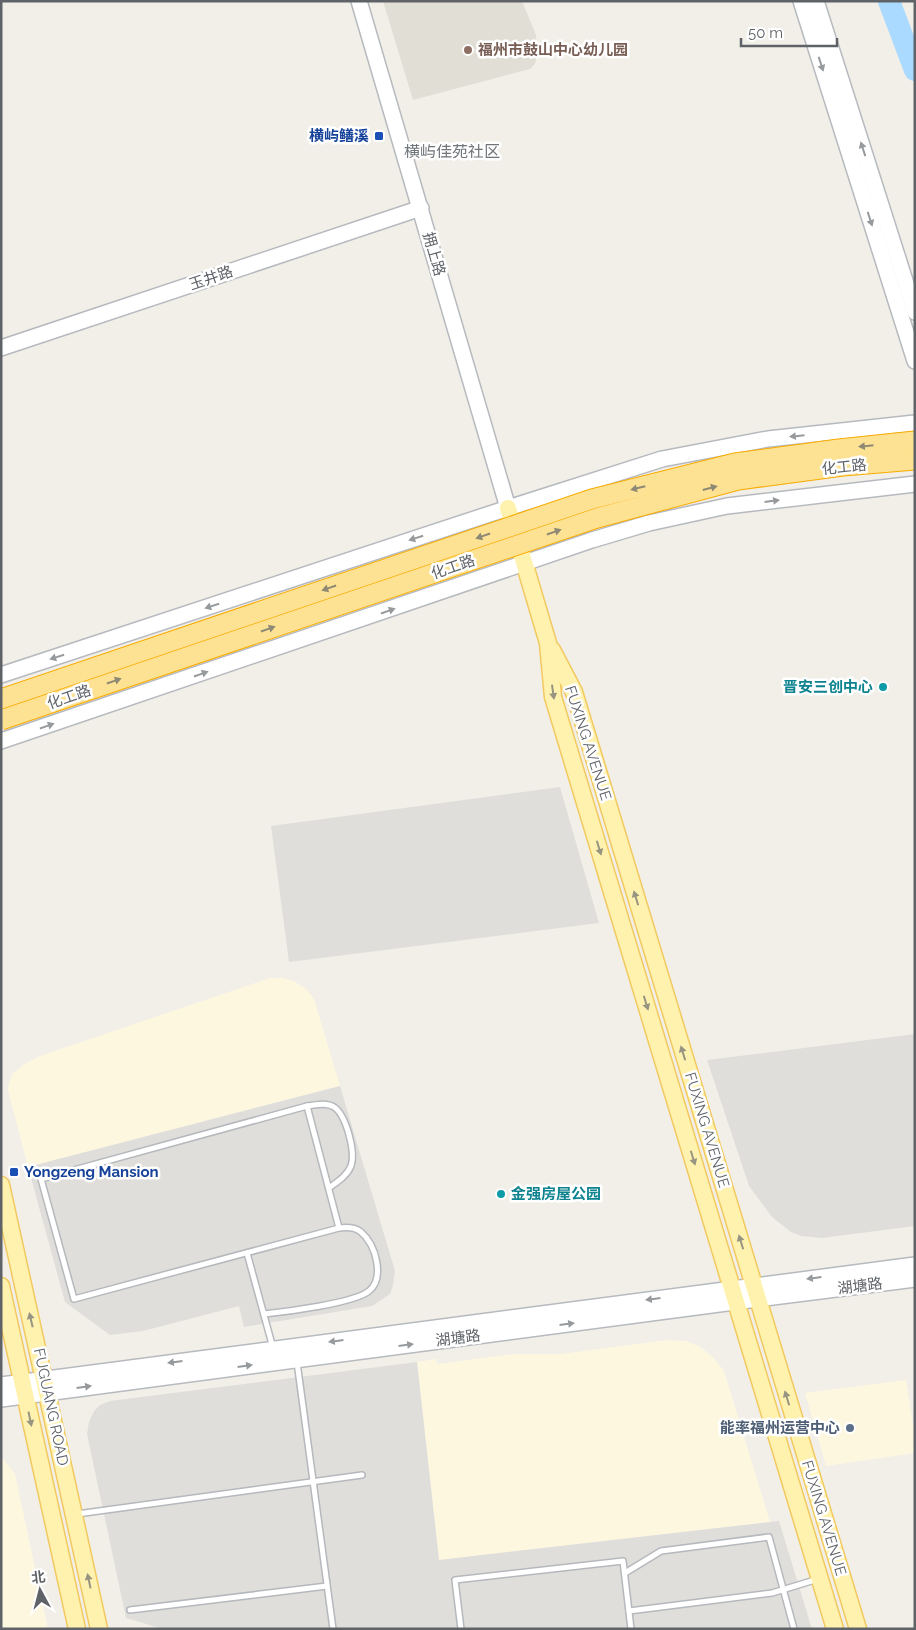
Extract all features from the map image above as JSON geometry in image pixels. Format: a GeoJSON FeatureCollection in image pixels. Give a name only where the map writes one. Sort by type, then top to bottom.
{"type":"FeatureCollection","features":[{"type":"Feature","properties":{"kind":"highway","name":"化工路"},"geometry":{"type":"LineString","coordinates":[[1,700],[592,499],[735,462],[915,441]]}},
{"type":"Feature","properties":{"kind":"highway","name":"化工路"},"geometry":{"type":"LineString","coordinates":[[1,720],[597,518],[738,480],[843,466],[915,460]]}},
{"type":"Feature","properties":{"kind":"main road","name":"拥上路"},"geometry":{"type":"LineString","coordinates":[[359,1],[508,508]]}},
{"type":"Feature","properties":{"kind":"main road"},"geometry":{"type":"LineString","coordinates":[[801,1],[915,361]]}},
{"type":"Feature","properties":{"kind":"main road"},"geometry":{"type":"LineString","coordinates":[[816,1],[915,312]]}},
{"type":"Feature","properties":{"kind":"main road","name":"玉井路"},"geometry":{"type":"LineString","coordinates":[[1,348],[421,208]]}},
{"type":"Feature","properties":{"kind":"main road"},"geometry":{"type":"LineString","coordinates":[[1,673],[25,667],[662,459],[768,439],[915,422]]}},
{"type":"Feature","properties":{"kind":"main road"},"geometry":{"type":"LineString","coordinates":[[5,742],[592,540],[672,518],[727,506],[915,484]]}},
{"type":"Feature","properties":{"kind":"main road"},"geometry":{"type":"LineString","coordinates":[[508,508],[548,643]]}},
{"type":"Feature","properties":{"kind":"main road","name":"FUXING AVENUE"},"geometry":{"type":"LineString","coordinates":[[548,643],[574,692],[858,1629]]}},
{"type":"Feature","properties":{"kind":"main road","name":"FUXING AVENUE"},"geometry":{"type":"LineString","coordinates":[[548,643],[553,697],[836,1629]]}},
{"type":"Feature","properties":{"kind":"main road","name":"FUGUANG ROAD"},"geometry":{"type":"LineString","coordinates":[[1,1186],[99,1629]]}},
{"type":"Feature","properties":{"kind":"main road","name":"湖塘路"},"geometry":{"type":"LineString","coordinates":[[1,1385],[24,1388],[296,1359],[756,1292],[915,1266]]}},
{"type":"Feature","properties":{"kind":"main road","name":"湖塘路"},"geometry":{"type":"LineString","coordinates":[[756,1292],[915,1279]]}},
{"type":"Feature","properties":{"kind":"main road","name":"FUGUANG ROAD"},"geometry":{"type":"LineString","coordinates":[[1,1286],[77,1629]]}},
{"type":"Feature","properties":{"kind":"main road","name":"湖塘路"},"geometry":{"type":"LineString","coordinates":[[46,1386],[273,1349],[735,1295]]}},
{"type":"Feature","properties":{"kind":"main road","name":"湖塘路"},"geometry":{"type":"LineString","coordinates":[[1,1399],[24,1388]]}},
{"type":"Feature","properties":{"kind":"lane"},"geometry":{"type":"LineString","coordinates":[[264,1314],[300,1310],[357,1297],[369,1291],[375,1285],[378,1271],[372,1248],[362,1233],[355,1229],[339,1228],[74,1299],[41,1179],[307,1106],[325,1104],[333,1106],[344,1120],[352,1148],[351,1166],[346,1174],[329,1188]]}},
{"type":"Feature","properties":{"kind":"lane"},"geometry":{"type":"LineString","coordinates":[[307,1106],[339,1228]]}},
{"type":"Feature","properties":{"kind":"lane"},"geometry":{"type":"LineString","coordinates":[[247,1252],[273,1349]]}},
{"type":"Feature","properties":{"kind":"lane"},"geometry":{"type":"LineString","coordinates":[[296,1359],[332,1629]]}},
{"type":"Feature","properties":{"kind":"lane"},"geometry":{"type":"LineString","coordinates":[[74,1514],[362,1476]]}},
{"type":"Feature","properties":{"kind":"lane"},"geometry":{"type":"LineString","coordinates":[[624,1573],[660,1550],[769,1537],[794,1629]]}},
{"type":"Feature","properties":{"kind":"lane"},"geometry":{"type":"LineString","coordinates":[[461,1629],[455,1580],[623,1561],[631,1629]]}},
{"type":"Feature","properties":{"kind":"lane"},"geometry":{"type":"LineString","coordinates":[[629,1610],[772,1592],[820,1578]]}},
{"type":"Feature","properties":{"kind":"lane"},"geometry":{"type":"LineString","coordinates":[[130,1610],[327,1586]]}},
{"type":"Feature","properties":{"kind":"shaded area","name":"福州市鼓山中心幼儿园"},"geometry":{"type":"Polygon","coordinates":[[[383,1],[522,1],[536,35],[537,55],[535,64],[530,69],[413,100],[383,1]]]}},
{"type":"Feature","properties":{"kind":"shaded area"},"geometry":{"type":"Polygon","coordinates":[[[560,787],[599,923],[289,962],[271,826],[560,787]]]}},
{"type":"Feature","properties":{"kind":"shaded area"},"geometry":{"type":"Polygon","coordinates":[[[270,978],[294,981],[306,989],[314,999],[340,1086],[28,1167],[8,1090],[12,1074],[23,1065],[40,1056],[270,978]]]}},
{"type":"Feature","properties":{"kind":"shaded area"},"geometry":{"type":"Polygon","coordinates":[[[915,1034],[915,1226],[822,1238],[801,1236],[791,1232],[772,1217],[749,1186],[707,1060],[915,1034]]]}},
{"type":"Feature","properties":{"kind":"shaded area"},"geometry":{"type":"Polygon","coordinates":[[[340,1086],[395,1271],[390,1294],[372,1306],[244,1327],[239,1306],[143,1331],[110,1335],[65,1302],[28,1167],[340,1086]]]}},
{"type":"Feature","properties":{"kind":"shaded area"},"geometry":{"type":"Polygon","coordinates":[[[668,1340],[686,1341],[700,1347],[713,1357],[724,1371],[770,1522],[439,1560],[417,1362],[436,1359],[437,1364],[513,1354],[561,1354],[668,1340]]]}},
{"type":"Feature","properties":{"kind":"shaded area"},"geometry":{"type":"Polygon","coordinates":[[[417,1362],[439,1560],[779,1521],[812,1629],[163,1629],[126,1618],[87,1434],[89,1422],[94,1411],[100,1405],[110,1401],[417,1362]]]}},
{"type":"Feature","properties":{"kind":"shaded area"},"geometry":{"type":"Polygon","coordinates":[[[906,1380],[915,1437],[915,1453],[826,1466],[805,1393],[906,1380]]]}},
{"type":"Feature","properties":{"kind":"shaded area"},"geometry":{"type":"Polygon","coordinates":[[[1,1456],[15,1474],[48,1629],[1,1629],[1,1456]]]}},
{"type":"Feature","properties":{"kind":"waterway"},"geometry":{"type":"LineString","coordinates":[[889,1],[915,70]]}},
{"type":"Feature","properties":{"kind":"place","name":"福州市鼓山中心幼儿园"},"geometry":{"type":"Point","coordinates":[468,50]}},
{"type":"Feature","properties":{"kind":"place","name":"横屿鳝溪"},"geometry":{"type":"Point","coordinates":[379,136]}},
{"type":"Feature","properties":{"kind":"place","name":"晋安三创中心"},"geometry":{"type":"Point","coordinates":[883,687]}},
{"type":"Feature","properties":{"kind":"place","name":"Yongzeng Mansion"},"geometry":{"type":"Point","coordinates":[14,1172]}},
{"type":"Feature","properties":{"kind":"place","name":"金强房屋公园"},"geometry":{"type":"Point","coordinates":[501,1194]}},
{"type":"Feature","properties":{"kind":"place","name":"能率福州运营中心"},"geometry":{"type":"Point","coordinates":[850,1428]}},
{"type":"Feature","properties":{"kind":"district","name":"横屿佳苑社区"},"geometry":{"type":"Point","coordinates":[452,151]}}]}
